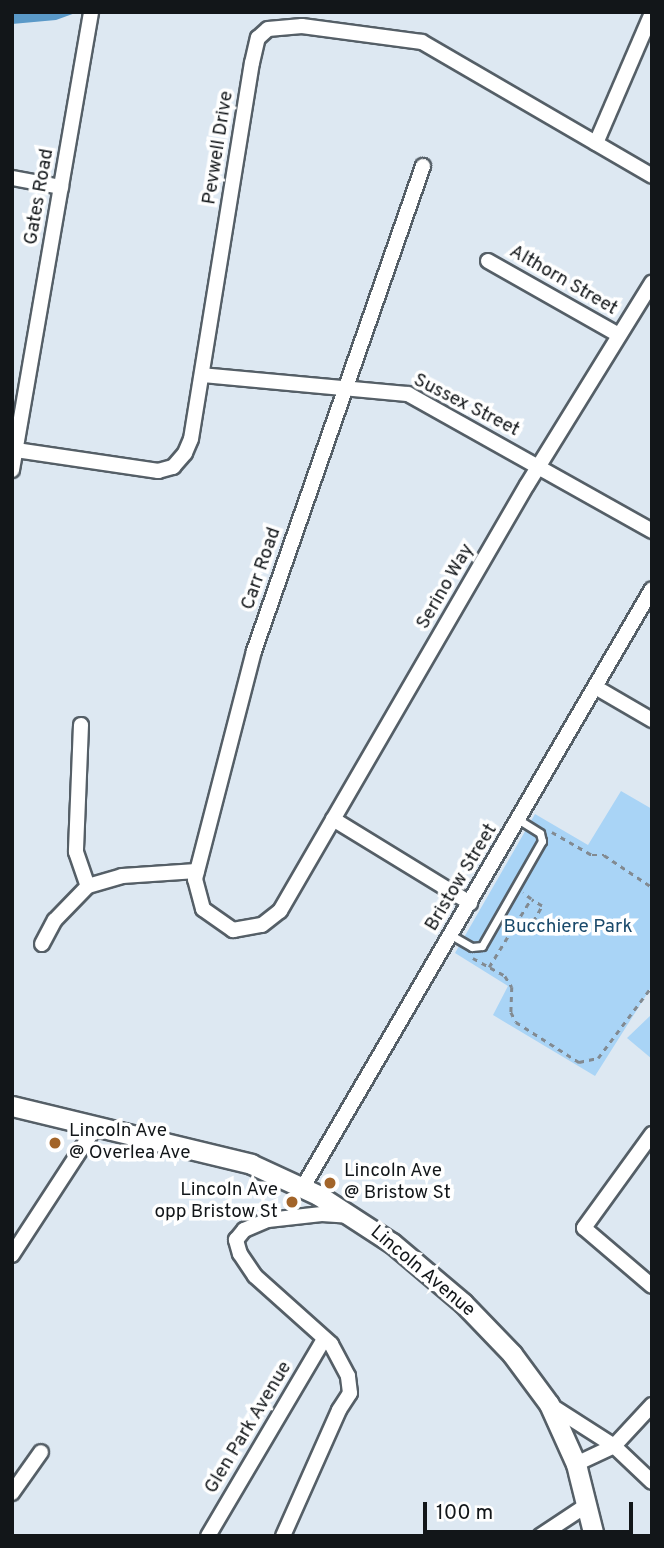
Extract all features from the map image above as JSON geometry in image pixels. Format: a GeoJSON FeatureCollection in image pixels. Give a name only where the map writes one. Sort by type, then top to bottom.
{"type":"FeatureCollection","features":[{"type":"Feature","properties":{"kind":"main road","name":"Lincoln Avenue"},"geometry":{"type":"LineString","coordinates":[[12,1106],[251,1164],[303,1187],[392,1243],[463,1303],[512,1354],[549,1404],[576,1464],[594,1536]]}},
{"type":"Feature","properties":{"kind":"street","name":"Gates Road"},"geometry":{"type":"LineString","coordinates":[[12,470],[91,12]]}},
{"type":"Feature","properties":{"kind":"street"},"geometry":{"type":"LineString","coordinates":[[652,13],[596,143],[652,176]]}},
{"type":"Feature","properties":{"kind":"street","name":"Pevwell Drive"},"geometry":{"type":"LineString","coordinates":[[16,450],[158,471],[173,467],[191,439],[252,63],[258,38],[268,29],[302,26],[422,42],[596,143]]}},
{"type":"Feature","properties":{"kind":"street","name":"Carr Road"},"geometry":{"type":"LineString","coordinates":[[278,913],[262,925],[233,930],[203,909],[195,879],[254,650],[423,166]]}},
{"type":"Feature","properties":{"kind":"street"},"geometry":{"type":"LineString","coordinates":[[12,178],[61,187]]}},
{"type":"Feature","properties":{"kind":"street","name":"Althorn Street"},"geometry":{"type":"LineString","coordinates":[[488,261],[619,335]]}},
{"type":"Feature","properties":{"kind":"street","name":"Serino Way"},"geometry":{"type":"LineString","coordinates":[[278,913],[539,466],[652,282]]}},
{"type":"Feature","properties":{"kind":"street","name":"Sussex Street"},"geometry":{"type":"LineString","coordinates":[[202,375],[346,386],[408,394],[652,531]]}},
{"type":"Feature","properties":{"kind":"street","name":"Bristow Street"},"geometry":{"type":"LineString","coordinates":[[303,1187],[597,688],[652,589]]}},
{"type":"Feature","properties":{"kind":"street"},"geometry":{"type":"LineString","coordinates":[[597,688],[652,720]]}},
{"type":"Feature","properties":{"kind":"street"},"geometry":{"type":"LineString","coordinates":[[81,725],[76,852],[89,886]]}},
{"type":"Feature","properties":{"kind":"street"},"geometry":{"type":"LineString","coordinates":[[333,819],[470,902]]}},
{"type":"Feature","properties":{"kind":"street"},"geometry":{"type":"LineString","coordinates":[[42,944],[55,920],[89,886],[122,876],[197,871]]}},
{"type":"Feature","properties":{"kind":"street"},"geometry":{"type":"LineString","coordinates":[[12,1255],[96,1126]]}},
{"type":"Feature","properties":{"kind":"street"},"geometry":{"type":"LineString","coordinates":[[652,1134],[584,1228],[652,1286]]}},
{"type":"Feature","properties":{"kind":"street"},"geometry":{"type":"LineString","coordinates":[[283,1536],[339,1410],[350,1393],[348,1376],[331,1344],[255,1276],[240,1254],[236,1240],[244,1230],[268,1220],[322,1214],[352,1216]]}},
{"type":"Feature","properties":{"kind":"street","name":"Glen Park Avenue"},"geometry":{"type":"LineString","coordinates":[[208,1536],[324,1339]]}},
{"type":"Feature","properties":{"kind":"street"},"geometry":{"type":"LineString","coordinates":[[549,1404],[614,1446],[652,1482]]}},
{"type":"Feature","properties":{"kind":"street"},"geometry":{"type":"LineString","coordinates":[[576,1464],[614,1446],[652,1405]]}},
{"type":"Feature","properties":{"kind":"street"},"geometry":{"type":"LineString","coordinates":[[12,1493],[41,1452]]}},
{"type":"Feature","properties":{"kind":"street"},"geometry":{"type":"LineString","coordinates":[[540,1536],[587,1505]]}},
{"type":"Feature","properties":{"kind":"lane"},"geometry":{"type":"LineString","coordinates":[[451,934],[472,947],[482,946],[542,841],[540,833],[519,820]]}},
{"type":"Feature","properties":{"kind":"path"},"geometry":{"type":"LineString","coordinates":[[542,827],[592,855],[604,855],[652,887]]}},
{"type":"Feature","properties":{"kind":"path"},"geometry":{"type":"LineString","coordinates":[[516,923],[528,930],[542,906],[520,892]]}},
{"type":"Feature","properties":{"kind":"path"},"geometry":{"type":"LineString","coordinates":[[489,967],[531,899]]}},
{"type":"Feature","properties":{"kind":"path"},"geometry":{"type":"LineString","coordinates":[[468,956],[505,976],[512,987],[511,1012],[516,1022],[579,1062],[598,1058],[652,986]]}},
{"type":"Feature","properties":{"kind":"green space","name":"Bucchiere Park"},"geometry":{"type":"Polygon","coordinates":[[[621,791],[652,809],[652,986],[595,1076],[493,1015],[508,986],[455,953],[535,814],[588,845],[621,791]]]}},
{"type":"Feature","properties":{"kind":"green space"},"geometry":{"type":"Polygon","coordinates":[[[652,1014],[652,1059],[627,1038],[652,1014]]]}},
{"type":"Feature","properties":{"kind":"shaded area"},"geometry":{"type":"Polygon","coordinates":[[[12,12],[78,12],[56,20],[12,24],[12,12]]]}},
{"type":"Feature","properties":{"kind":"place","name":"Lincoln Ave @ Overlea Ave"},"geometry":{"type":"Point","coordinates":[55,1143]}},
{"type":"Feature","properties":{"kind":"place","name":"Lincoln Ave @ Bristow St"},"geometry":{"type":"Point","coordinates":[330,1183]}},
{"type":"Feature","properties":{"kind":"place","name":"Lincoln Ave opp Bristow St"},"geometry":{"type":"Point","coordinates":[292,1202]}}]}
